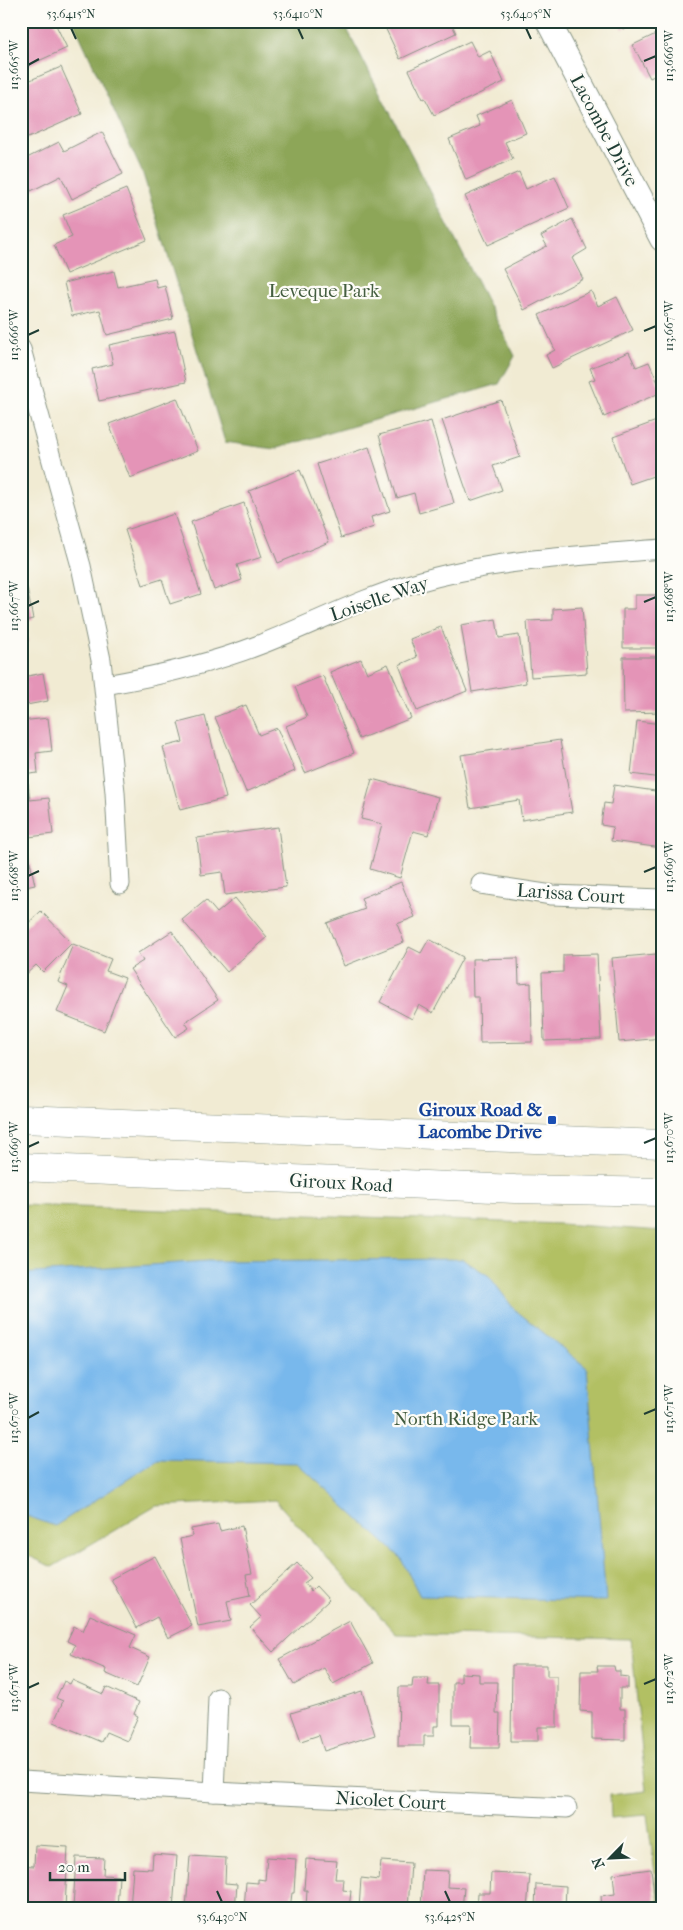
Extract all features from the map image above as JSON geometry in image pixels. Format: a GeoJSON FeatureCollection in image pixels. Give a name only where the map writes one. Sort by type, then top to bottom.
{"type":"FeatureCollection","features":[{"type":"Feature","properties":{"kind":"main road"},"geometry":{"type":"LineString","coordinates":[[21,1119],[662,1144]]}},
{"type":"Feature","properties":{"kind":"main road","name":"Giroux Road"},"geometry":{"type":"LineString","coordinates":[[21,1167],[515,1190],[662,1192]]}},
{"type":"Feature","properties":{"kind":"street","name":"Lacombe Drive"},"geometry":{"type":"LineString","coordinates":[[548,21],[662,238]]}},
{"type":"Feature","properties":{"kind":"street"},"geometry":{"type":"LineString","coordinates":[[21,349],[81,566],[101,660],[105,685],[120,884]]}},
{"type":"Feature","properties":{"kind":"street","name":"Loiselle Way"},"geometry":{"type":"LineString","coordinates":[[105,685],[156,676],[236,653],[358,603],[416,583],[503,565],[662,549]]}},
{"type":"Feature","properties":{"kind":"street","name":"Larissa Court"},"geometry":{"type":"LineString","coordinates":[[481,884],[552,895],[662,899]]}},
{"type":"Feature","properties":{"kind":"street"},"geometry":{"type":"LineString","coordinates":[[214,1792],[218,1698]]}},
{"type":"Feature","properties":{"kind":"street","name":"Nicolet Court"},"geometry":{"type":"LineString","coordinates":[[21,1780],[214,1792],[567,1808]]}},
{"type":"Feature","properties":{"kind":"green space","name":"Leveque Park"},"geometry":{"type":"Polygon","coordinates":[[[73,21],[343,21],[515,356],[499,384],[274,449],[225,442],[143,174],[73,21]]]}},
{"type":"Feature","properties":{"kind":"green space","name":"North Ridge Park"},"geometry":{"type":"Polygon","coordinates":[[[21,1205],[561,1224],[662,1231],[662,1909],[660,1909],[647,1815],[611,1818],[610,1795],[646,1791],[631,1639],[396,1634],[275,1500],[156,1506],[52,1567],[21,1552],[21,1205]]]}},
{"type":"Feature","properties":{"kind":"water","name":"North Ridge Park"},"geometry":{"type":"Polygon","coordinates":[[[462,1259],[489,1276],[514,1309],[587,1368],[606,1601],[420,1596],[400,1557],[297,1463],[158,1460],[55,1526],[21,1514],[21,1274],[207,1261],[462,1259]]]}},
{"type":"Feature","properties":{"kind":"building"},"geometry":{"type":"Polygon","coordinates":[[[21,21],[54,21],[67,48],[21,69],[21,21]]]}},
{"type":"Feature","properties":{"kind":"building"},"geometry":{"type":"Polygon","coordinates":[[[382,21],[450,21],[456,33],[400,59],[382,21]]]}},
{"type":"Feature","properties":{"kind":"building"},"geometry":{"type":"Polygon","coordinates":[[[618,21],[638,21],[623,29],[618,21]]]}},
{"type":"Feature","properties":{"kind":"building"},"geometry":{"type":"Polygon","coordinates":[[[662,31],[662,72],[650,78],[633,45],[662,31]]]}},
{"type":"Feature","properties":{"kind":"building"},"geometry":{"type":"Polygon","coordinates":[[[470,41],[478,57],[490,51],[504,82],[434,115],[425,98],[423,99],[409,70],[470,41]]]}},
{"type":"Feature","properties":{"kind":"building"},"geometry":{"type":"Polygon","coordinates":[[[61,67],[82,114],[21,141],[21,84],[61,67]]]}},
{"type":"Feature","properties":{"kind":"building"},"geometry":{"type":"Polygon","coordinates":[[[512,100],[526,133],[505,142],[513,159],[466,180],[449,139],[480,126],[476,116],[512,100]]]}},
{"type":"Feature","properties":{"kind":"building"},"geometry":{"type":"Polygon","coordinates":[[[102,132],[123,174],[72,199],[61,176],[31,191],[21,171],[21,161],[59,142],[64,151],[102,132]]]}},
{"type":"Feature","properties":{"kind":"building"},"geometry":{"type":"Polygon","coordinates":[[[519,172],[526,189],[555,176],[569,208],[488,245],[465,196],[519,172]]]}},
{"type":"Feature","properties":{"kind":"building"},"geometry":{"type":"Polygon","coordinates":[[[126,189],[147,240],[66,274],[54,245],[72,237],[63,215],[126,189]]]}},
{"type":"Feature","properties":{"kind":"building"},"geometry":{"type":"Polygon","coordinates":[[[572,219],[587,249],[572,258],[583,279],[524,310],[503,269],[547,246],[541,236],[572,219]]]}},
{"type":"Feature","properties":{"kind":"building"},"geometry":{"type":"Polygon","coordinates":[[[114,271],[118,287],[155,279],[157,288],[165,286],[173,319],[107,335],[100,310],[72,316],[64,283],[114,271]]]}},
{"type":"Feature","properties":{"kind":"building"},"geometry":{"type":"Polygon","coordinates":[[[591,291],[598,306],[617,297],[633,330],[552,368],[546,355],[555,350],[539,315],[591,291]]]}},
{"type":"Feature","properties":{"kind":"building"},"geometry":{"type":"Polygon","coordinates":[[[175,331],[186,382],[99,401],[92,369],[113,364],[109,345],[175,331]]]}},
{"type":"Feature","properties":{"kind":"building"},"geometry":{"type":"Polygon","coordinates":[[[629,352],[636,367],[649,362],[662,392],[604,417],[589,381],[595,379],[590,368],[629,352]]]}},
{"type":"Feature","properties":{"kind":"building"},"geometry":{"type":"Polygon","coordinates":[[[177,398],[198,451],[130,478],[109,424],[177,398]]]}},
{"type":"Feature","properties":{"kind":"building"},"geometry":{"type":"Polygon","coordinates":[[[501,400],[520,457],[493,466],[502,490],[470,501],[442,420],[501,400]]]}},
{"type":"Feature","properties":{"kind":"building"},"geometry":{"type":"Polygon","coordinates":[[[662,419],[662,473],[630,484],[613,437],[662,419]]]}},
{"type":"Feature","properties":{"kind":"building"},"geometry":{"type":"Polygon","coordinates":[[[431,421],[454,503],[419,513],[414,493],[397,498],[379,435],[431,421]]]}},
{"type":"Feature","properties":{"kind":"building"},"geometry":{"type":"Polygon","coordinates":[[[369,447],[390,511],[371,517],[374,527],[341,538],[317,464],[369,447]]]}},
{"type":"Feature","properties":{"kind":"building"},"geometry":{"type":"Polygon","coordinates":[[[300,470],[329,542],[278,563],[249,491],[300,470]]]}},
{"type":"Feature","properties":{"kind":"building"},"geometry":{"type":"Polygon","coordinates":[[[244,503],[262,557],[237,565],[242,580],[214,590],[191,522],[244,503]]]}},
{"type":"Feature","properties":{"kind":"building"},"geometry":{"type":"Polygon","coordinates":[[[174,514],[201,594],[170,604],[162,579],[143,585],[125,530],[174,514]]]}},
{"type":"Feature","properties":{"kind":"building"},"geometry":{"type":"Polygon","coordinates":[[[27,588],[33,619],[24,621],[28,642],[21,643],[21,589],[27,588]]]}},
{"type":"Feature","properties":{"kind":"building"},"geometry":{"type":"Polygon","coordinates":[[[635,595],[662,595],[662,648],[623,648],[623,609],[635,609],[635,595]]]}},
{"type":"Feature","properties":{"kind":"building"},"geometry":{"type":"Polygon","coordinates":[[[582,607],[587,673],[531,677],[527,621],[553,620],[553,609],[582,607]]]}},
{"type":"Feature","properties":{"kind":"building"},"geometry":{"type":"Polygon","coordinates":[[[496,619],[499,638],[519,635],[526,683],[472,692],[461,625],[496,619]]]}},
{"type":"Feature","properties":{"kind":"building"},"geometry":{"type":"Polygon","coordinates":[[[441,627],[467,691],[417,711],[399,665],[417,657],[410,639],[441,627]]]}},
{"type":"Feature","properties":{"kind":"building"},"geometry":{"type":"Polygon","coordinates":[[[623,657],[662,657],[662,712],[624,713],[623,657]]]}},
{"type":"Feature","properties":{"kind":"building"},"geometry":{"type":"Polygon","coordinates":[[[361,659],[367,673],[388,664],[411,718],[359,739],[330,672],[361,659]]]}},
{"type":"Feature","properties":{"kind":"building"},"geometry":{"type":"Polygon","coordinates":[[[21,671],[23,677],[43,673],[48,701],[21,706],[21,671]]]}},
{"type":"Feature","properties":{"kind":"building"},"geometry":{"type":"Polygon","coordinates":[[[323,676],[354,753],[305,773],[286,726],[307,717],[295,687],[323,676]]]}},
{"type":"Feature","properties":{"kind":"building"},"geometry":{"type":"Polygon","coordinates":[[[246,705],[259,735],[277,728],[295,771],[246,792],[215,717],[246,705]]]}},
{"type":"Feature","properties":{"kind":"building"},"geometry":{"type":"Polygon","coordinates":[[[205,716],[226,798],[180,810],[163,747],[183,742],[178,723],[205,716]]]}},
{"type":"Feature","properties":{"kind":"building"},"geometry":{"type":"Polygon","coordinates":[[[48,718],[52,751],[36,753],[38,773],[21,775],[21,721],[48,718]]]}},
{"type":"Feature","properties":{"kind":"building"},"geometry":{"type":"Polygon","coordinates":[[[637,721],[662,724],[662,778],[631,774],[637,721]]]}},
{"type":"Feature","properties":{"kind":"building"},"geometry":{"type":"Polygon","coordinates":[[[560,740],[572,812],[522,820],[519,800],[470,808],[461,755],[560,740]]]}},
{"type":"Feature","properties":{"kind":"building"},"geometry":{"type":"Polygon","coordinates":[[[372,779],[438,797],[428,835],[413,831],[400,878],[370,869],[382,824],[361,819],[372,779]]]}},
{"type":"Feature","properties":{"kind":"building"},"geometry":{"type":"Polygon","coordinates":[[[21,783],[28,783],[30,800],[49,798],[53,834],[21,838],[21,783]]]}},
{"type":"Feature","properties":{"kind":"building"},"geometry":{"type":"Polygon","coordinates":[[[614,785],[662,792],[662,848],[611,841],[613,827],[601,825],[604,803],[611,804],[614,785]]]}},
{"type":"Feature","properties":{"kind":"building"},"geometry":{"type":"Polygon","coordinates":[[[278,827],[286,887],[225,895],[222,872],[201,875],[197,838],[278,827]]]}},
{"type":"Feature","properties":{"kind":"building"},"geometry":{"type":"Polygon","coordinates":[[[28,853],[35,885],[21,888],[21,854],[28,853]]]}},
{"type":"Feature","properties":{"kind":"building"},"geometry":{"type":"Polygon","coordinates":[[[401,882],[415,917],[397,924],[404,942],[344,966],[327,923],[365,909],[361,898],[401,882]]]}},
{"type":"Feature","properties":{"kind":"building"},"geometry":{"type":"Polygon","coordinates":[[[235,898],[267,937],[227,972],[182,920],[206,900],[217,913],[235,898]]]}},
{"type":"Feature","properties":{"kind":"building"},"geometry":{"type":"Polygon","coordinates":[[[41,911],[72,943],[43,972],[36,965],[21,979],[21,930],[41,911]]]}},
{"type":"Feature","properties":{"kind":"building"},"geometry":{"type":"Polygon","coordinates":[[[172,931],[218,1000],[185,1022],[189,1028],[175,1037],[130,969],[143,961],[138,953],[172,931]]]}},
{"type":"Feature","properties":{"kind":"building"},"geometry":{"type":"Polygon","coordinates":[[[429,939],[463,957],[433,1013],[419,1005],[412,1019],[380,1002],[409,947],[421,953],[429,939]]]}},
{"type":"Feature","properties":{"kind":"building"},"geometry":{"type":"Polygon","coordinates":[[[73,944],[111,959],[106,971],[125,978],[104,1031],[57,1012],[68,986],[58,982],[73,944]]]}},
{"type":"Feature","properties":{"kind":"building"},"geometry":{"type":"Polygon","coordinates":[[[597,954],[601,1039],[544,1041],[542,973],[563,972],[563,955],[597,954]]]}},
{"type":"Feature","properties":{"kind":"building"},"geometry":{"type":"Polygon","coordinates":[[[656,954],[662,1038],[619,1042],[612,958],[656,954]]]}},
{"type":"Feature","properties":{"kind":"building"},"geometry":{"type":"Polygon","coordinates":[[[518,958],[519,984],[531,983],[532,1042],[480,1043],[479,997],[473,997],[472,959],[518,958]]]}},
{"type":"Feature","properties":{"kind":"building"},"geometry":{"type":"Polygon","coordinates":[[[218,1524],[220,1531],[242,1526],[252,1574],[246,1575],[250,1596],[227,1601],[231,1621],[198,1627],[180,1539],[192,1536],[191,1529],[218,1524]]]}},
{"type":"Feature","properties":{"kind":"building"},"geometry":{"type":"Polygon","coordinates":[[[155,1556],[192,1626],[168,1638],[157,1617],[137,1628],[111,1579],[155,1556]]]}},
{"type":"Feature","properties":{"kind":"building"},"geometry":{"type":"Polygon","coordinates":[[[297,1563],[311,1578],[304,1583],[311,1591],[316,1586],[329,1600],[273,1652],[250,1627],[261,1617],[250,1605],[297,1563]]]}},
{"type":"Feature","properties":{"kind":"building"},"geometry":{"type":"Polygon","coordinates":[[[90,1615],[136,1635],[130,1648],[150,1657],[137,1687],[105,1673],[106,1669],[71,1654],[75,1645],[67,1641],[74,1626],[83,1631],[90,1615]]]}},
{"type":"Feature","properties":{"kind":"building"},"geometry":{"type":"Polygon","coordinates":[[[350,1621],[373,1663],[333,1684],[324,1668],[294,1685],[279,1659],[350,1621]]]}},
{"type":"Feature","properties":{"kind":"building"},"geometry":{"type":"Polygon","coordinates":[[[512,1665],[547,1665],[547,1676],[557,1676],[557,1727],[538,1727],[538,1741],[511,1741],[512,1665]]]}},
{"type":"Feature","properties":{"kind":"building"},"geometry":{"type":"Polygon","coordinates":[[[597,1666],[614,1666],[615,1671],[620,1671],[620,1676],[628,1677],[628,1688],[620,1688],[620,1709],[625,1709],[625,1740],[592,1739],[592,1712],[580,1711],[581,1671],[598,1671],[597,1666]]]}},
{"type":"Feature","properties":{"kind":"building"},"geometry":{"type":"Polygon","coordinates":[[[461,1673],[479,1674],[479,1682],[497,1682],[496,1713],[500,1713],[499,1748],[470,1748],[471,1724],[453,1724],[453,1682],[461,1682],[461,1673]]]}},
{"type":"Feature","properties":{"kind":"building"},"geometry":{"type":"Polygon","coordinates":[[[413,1678],[429,1678],[428,1685],[439,1685],[439,1726],[434,1726],[434,1736],[424,1736],[424,1746],[398,1746],[399,1687],[412,1687],[413,1678]]]}},
{"type":"Feature","properties":{"kind":"building"},"geometry":{"type":"Polygon","coordinates":[[[72,1680],[103,1694],[106,1687],[139,1702],[134,1714],[138,1716],[127,1741],[106,1732],[101,1742],[54,1722],[63,1701],[56,1698],[64,1681],[70,1684],[72,1680]]]}},
{"type":"Feature","properties":{"kind":"building"},"geometry":{"type":"Polygon","coordinates":[[[362,1691],[375,1735],[324,1751],[319,1735],[301,1741],[291,1713],[362,1691]]]}},
{"type":"Feature","properties":{"kind":"building"},"geometry":{"type":"Polygon","coordinates":[[[35,1845],[68,1847],[65,1909],[21,1909],[21,1865],[34,1866],[35,1845]]]}},
{"type":"Feature","properties":{"kind":"building"},"geometry":{"type":"Polygon","coordinates":[[[153,1854],[177,1856],[173,1909],[130,1909],[133,1868],[152,1869],[153,1854]]]}},
{"type":"Feature","properties":{"kind":"building"},"geometry":{"type":"Polygon","coordinates":[[[190,1856],[226,1858],[225,1883],[237,1884],[235,1909],[186,1909],[190,1856]]]}},
{"type":"Feature","properties":{"kind":"building"},"geometry":{"type":"Polygon","coordinates":[[[76,1857],[104,1858],[103,1875],[119,1876],[117,1909],[73,1909],[76,1857]]]}},
{"type":"Feature","properties":{"kind":"building"},"geometry":{"type":"Polygon","coordinates":[[[267,1857],[296,1859],[294,1893],[292,1893],[290,1909],[244,1909],[246,1882],[258,1883],[258,1879],[265,1880],[267,1857]]]}},
{"type":"Feature","properties":{"kind":"building"},"geometry":{"type":"Polygon","coordinates":[[[306,1859],[337,1861],[335,1879],[344,1879],[343,1890],[351,1891],[349,1909],[306,1909],[307,1890],[304,1890],[306,1859]]]}},
{"type":"Feature","properties":{"kind":"building"},"geometry":{"type":"Polygon","coordinates":[[[381,1861],[411,1863],[408,1909],[359,1909],[361,1878],[379,1880],[381,1861]]]}},
{"type":"Feature","properties":{"kind":"building"},"geometry":{"type":"Polygon","coordinates":[[[651,1869],[656,1909],[602,1909],[601,1896],[615,1894],[613,1874],[651,1869]]]}},
{"type":"Feature","properties":{"kind":"building"},"geometry":{"type":"Polygon","coordinates":[[[423,1870],[448,1871],[447,1887],[464,1888],[462,1909],[421,1909],[423,1870]]]}},
{"type":"Feature","properties":{"kind":"building"},"geometry":{"type":"Polygon","coordinates":[[[491,1873],[530,1875],[527,1909],[477,1909],[478,1893],[490,1893],[491,1873]]]}},
{"type":"Feature","properties":{"kind":"building"},"geometry":{"type":"Polygon","coordinates":[[[536,1884],[566,1886],[565,1909],[535,1909],[536,1884]]]}},
{"type":"Feature","properties":{"kind":"place","name":"Giroux Road & Lacombe Drive"},"geometry":{"type":"Point","coordinates":[552,1120]}}]}
